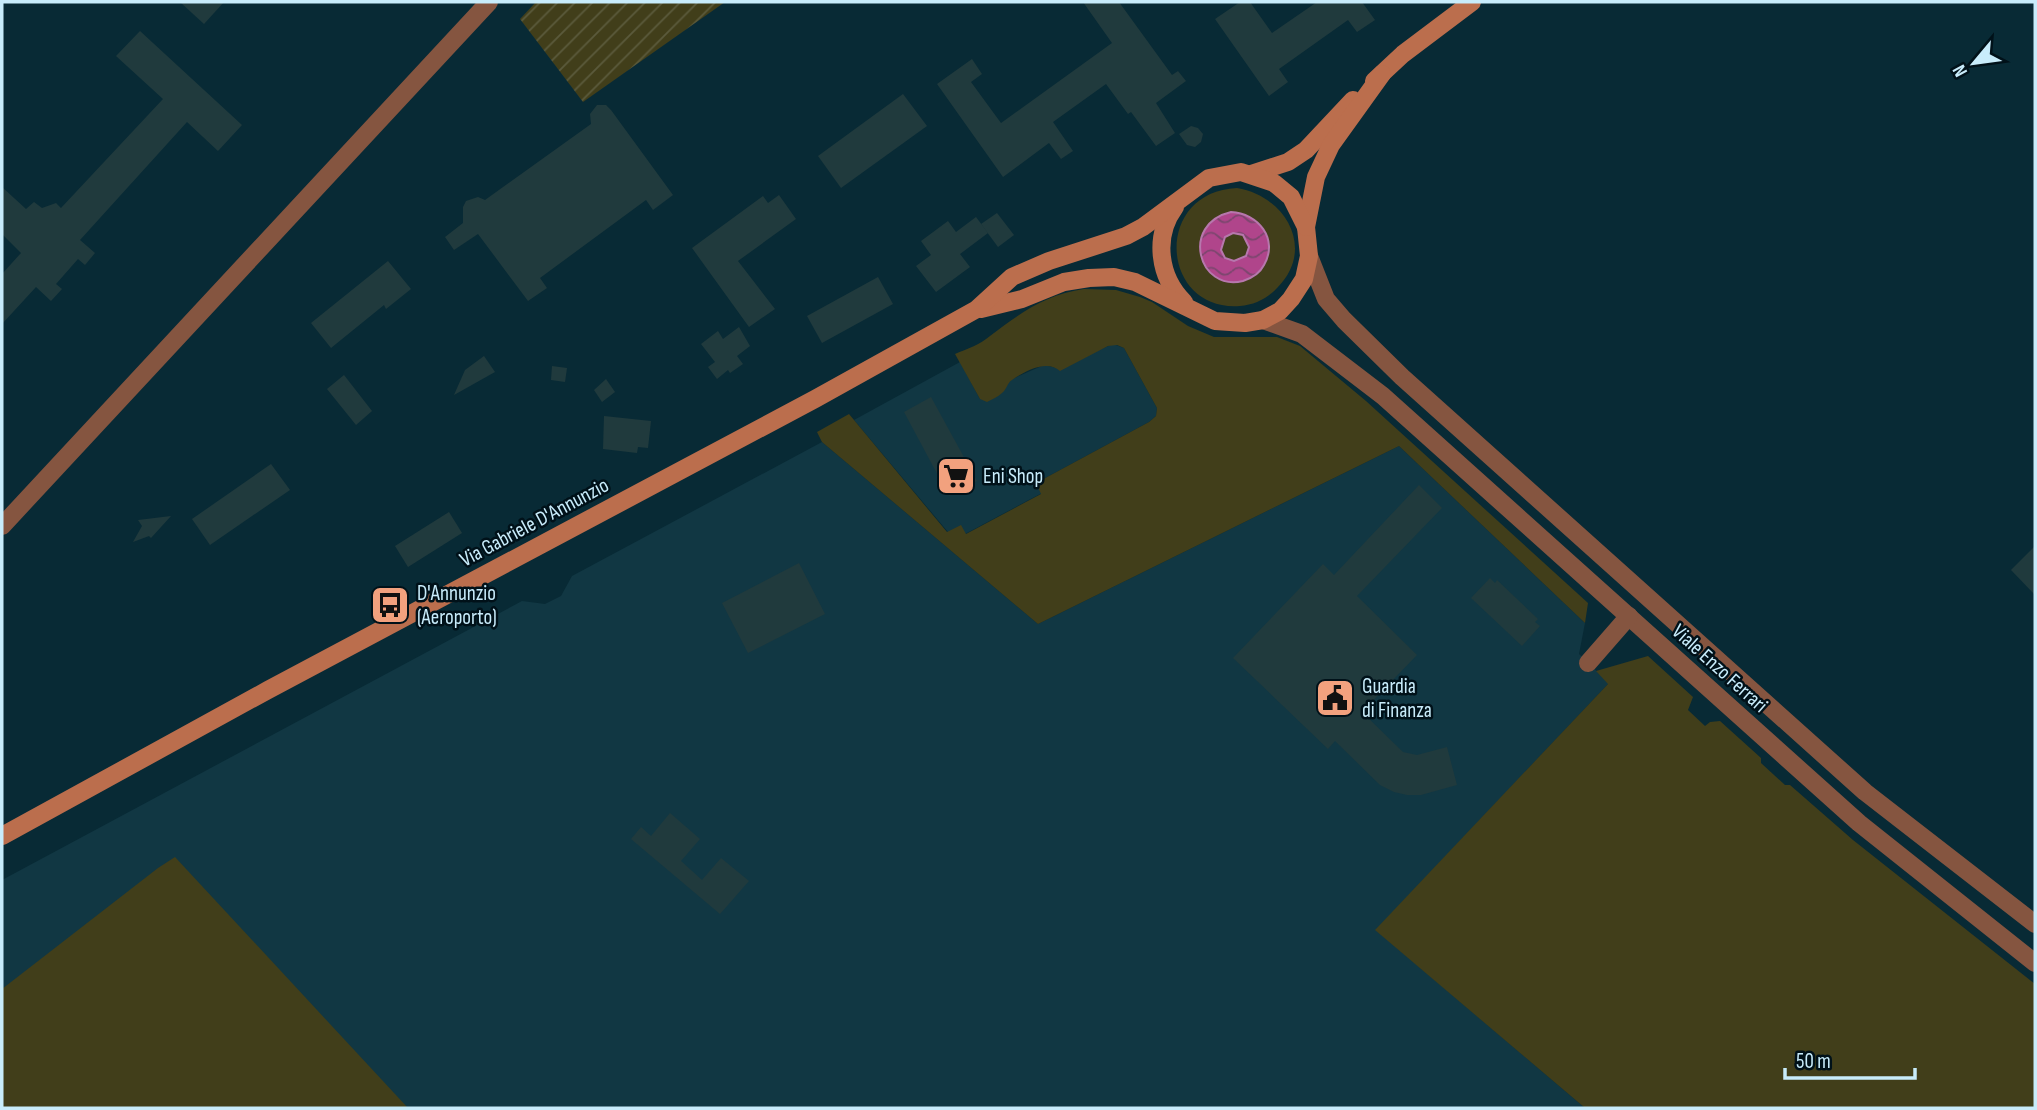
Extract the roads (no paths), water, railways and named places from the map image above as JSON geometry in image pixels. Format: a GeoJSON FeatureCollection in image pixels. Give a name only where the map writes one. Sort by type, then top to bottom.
{"type":"FeatureCollection","features":[{"type":"Feature","properties":{"kind":"main road"},"geometry":{"type":"LineString","coordinates":[[1251,174],[1287,162],[1306,150],[1347,105],[1411,48],[1472,2]]}},
{"type":"Feature","properties":{"kind":"main road"},"geometry":{"type":"LineString","coordinates":[[977,309],[1022,299],[1064,282],[1114,278],[1135,282],[1214,321],[1245,323],[1263,320],[1280,311],[1304,279],[1309,256],[1306,227],[1316,177],[1331,145],[1382,74]]}},
{"type":"Feature","properties":{"kind":"main road"},"geometry":{"type":"LineString","coordinates":[[977,309],[1012,277],[1049,261],[1126,236],[1209,178],[1227,173],[1251,174],[1274,183],[1291,197],[1306,227]]}},
{"type":"Feature","properties":{"kind":"main road"},"geometry":{"type":"LineString","coordinates":[[1181,198],[1164,228],[1162,254],[1167,279],[1176,294],[1188,306]]}},
{"type":"Feature","properties":{"kind":"main road","name":"Via Gabriele D'Annunzio"},"geometry":{"type":"LineString","coordinates":[[2,836],[268,690],[815,399],[977,309]]}},
{"type":"Feature","properties":{"kind":"street"},"geometry":{"type":"LineString","coordinates":[[2,526],[489,2]]}},
{"type":"Feature","properties":{"kind":"street","name":"Viale Enzo Ferrari"},"geometry":{"type":"LineString","coordinates":[[1309,256],[1326,299],[1402,377],[1865,792],[2035,924]]}},
{"type":"Feature","properties":{"kind":"street","name":"Viale Enzo Ferrari"},"geometry":{"type":"LineString","coordinates":[[1263,320],[1302,334],[1383,396],[1859,823],[2035,963]]}},
{"type":"Feature","properties":{"kind":"street"},"geometry":{"type":"LineString","coordinates":[[1588,663],[1629,616]]}},
{"type":"Feature","properties":{"kind":"water"},"geometry":{"type":"Polygon","coordinates":[[[1231,212],[1241,213],[1257,222],[1263,229],[1269,246],[1268,255],[1255,275],[1243,281],[1227,282],[1215,277],[1206,267],[1201,255],[1201,242],[1205,229],[1215,219],[1231,212]],[[1233,233],[1225,237],[1221,250],[1225,258],[1234,261],[1246,256],[1249,247],[1243,235],[1233,233]]]}},
{"type":"Feature","properties":{"kind":"place","name":"Eni Shop"},"geometry":{"type":"Point","coordinates":[956,476]}},
{"type":"Feature","properties":{"kind":"place","name":"D'Annunzio (Aeroporto)"},"geometry":{"type":"Point","coordinates":[390,605]}},
{"type":"Feature","properties":{"kind":"place","name":"Guardia di Finanza"},"geometry":{"type":"Point","coordinates":[1335,698]}}]}
